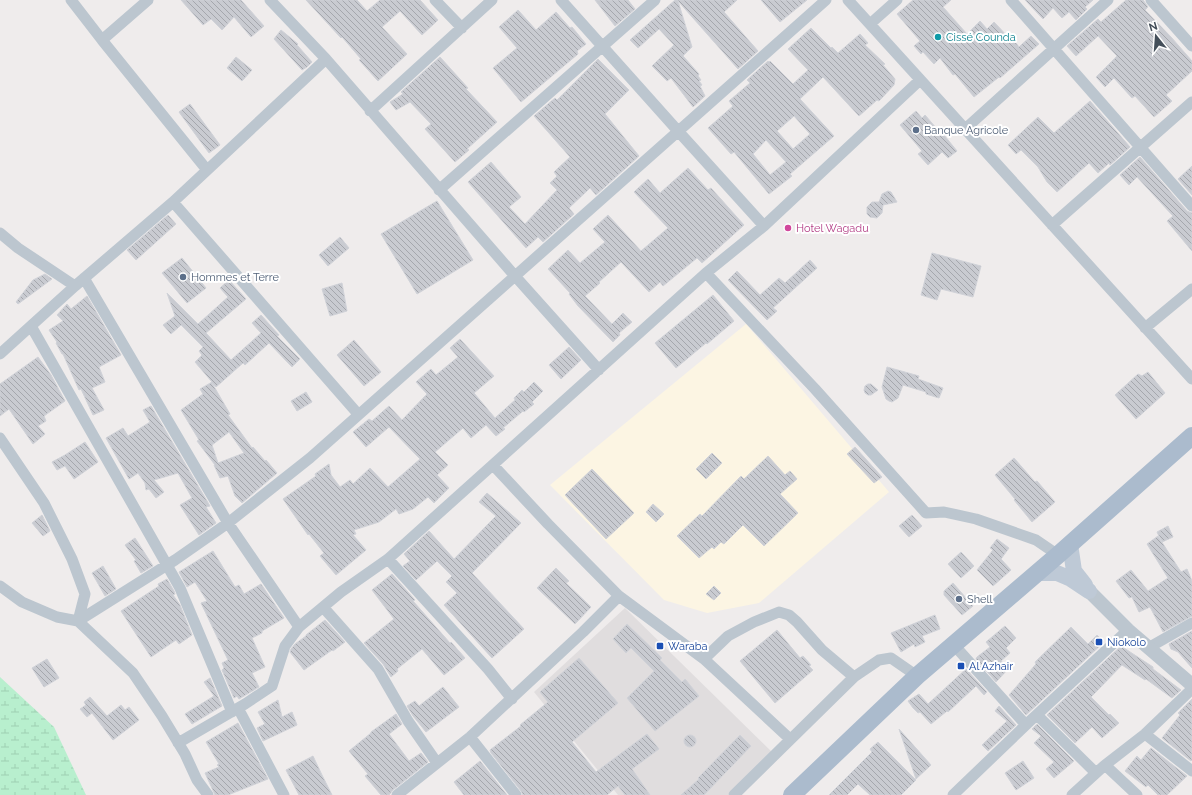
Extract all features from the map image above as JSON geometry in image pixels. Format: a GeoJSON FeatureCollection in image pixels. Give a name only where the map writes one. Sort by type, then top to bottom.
{"type":"FeatureCollection","features":[{"type":"Feature","properties":{"kind":"main road"},"geometry":{"type":"LineString","coordinates":[[801,792],[917,676],[1038,573],[1192,436]]}},
{"type":"Feature","properties":{"kind":"main road"},"geometry":{"type":"LineString","coordinates":[[1064,550],[1074,571],[1089,591]]}},
{"type":"Feature","properties":{"kind":"main road"},"geometry":{"type":"LineString","coordinates":[[1038,573],[1057,573],[1071,579],[1089,591]]}},
{"type":"Feature","properties":{"kind":"street"},"geometry":{"type":"LineString","coordinates":[[71,0],[208,170]]}},
{"type":"Feature","properties":{"kind":"street"},"geometry":{"type":"LineString","coordinates":[[102,40],[148,0]]}},
{"type":"Feature","properties":{"kind":"street"},"geometry":{"type":"LineString","coordinates":[[270,0],[326,59],[439,190],[599,370]]}},
{"type":"Feature","properties":{"kind":"street"},"geometry":{"type":"LineString","coordinates":[[435,0],[462,28]]}},
{"type":"Feature","properties":{"kind":"street"},"geometry":{"type":"LineString","coordinates":[[370,111],[492,0]]}},
{"type":"Feature","properties":{"kind":"street"},"geometry":{"type":"LineString","coordinates":[[562,0],[764,226]]}},
{"type":"Feature","properties":{"kind":"street"},"geometry":{"type":"LineString","coordinates":[[439,190],[655,0]]}},
{"type":"Feature","properties":{"kind":"street"},"geometry":{"type":"LineString","coordinates":[[78,621],[168,565],[228,523],[310,458],[826,0]]}},
{"type":"Feature","properties":{"kind":"street"},"geometry":{"type":"LineString","coordinates":[[848,0],[1192,379]]}},
{"type":"Feature","properties":{"kind":"street"},"geometry":{"type":"LineString","coordinates":[[870,24],[897,0]]}},
{"type":"Feature","properties":{"kind":"street"},"geometry":{"type":"LineString","coordinates":[[1011,0],[1192,206]]}},
{"type":"Feature","properties":{"kind":"street"},"geometry":{"type":"LineString","coordinates":[[965,129],[1108,0]]}},
{"type":"Feature","properties":{"kind":"street"},"geometry":{"type":"LineString","coordinates":[[1151,0],[1192,46]]}},
{"type":"Feature","properties":{"kind":"street"},"geometry":{"type":"LineString","coordinates":[[0,354],[84,278],[173,202],[326,59]]}},
{"type":"Feature","properties":{"kind":"street"},"geometry":{"type":"LineString","coordinates":[[178,743],[235,710],[272,686],[285,646],[299,627],[341,592],[388,559],[706,273],[764,226],[920,80]]}},
{"type":"Feature","properties":{"kind":"street"},"geometry":{"type":"LineString","coordinates":[[1052,225],[1192,102]]}},
{"type":"Feature","properties":{"kind":"street"},"geometry":{"type":"LineString","coordinates":[[173,202],[358,414]]}},
{"type":"Feature","properties":{"kind":"street"},"geometry":{"type":"LineString","coordinates":[[0,233],[18,248],[75,286]]}},
{"type":"Feature","properties":{"kind":"street"},"geometry":{"type":"LineString","coordinates":[[706,273],[815,389],[926,513],[944,512],[976,519],[1064,550]]}},
{"type":"Feature","properties":{"kind":"street"},"geometry":{"type":"LineString","coordinates":[[84,278],[228,523],[299,627]]}},
{"type":"Feature","properties":{"kind":"street"},"geometry":{"type":"LineString","coordinates":[[1145,328],[1192,289]]}},
{"type":"Feature","properties":{"kind":"street"},"geometry":{"type":"LineString","coordinates":[[31,326],[168,565],[180,588],[235,710],[284,795]]}},
{"type":"Feature","properties":{"kind":"street"},"geometry":{"type":"LineString","coordinates":[[0,438],[44,503],[72,559],[85,594],[78,621]]}},
{"type":"Feature","properties":{"kind":"street"},"geometry":{"type":"LineString","coordinates":[[493,465],[548,524],[619,596],[704,659],[790,739]]}},
{"type":"Feature","properties":{"kind":"street"},"geometry":{"type":"LineString","coordinates":[[388,559],[488,669],[512,699]]}},
{"type":"Feature","properties":{"kind":"street"},"geometry":{"type":"LineString","coordinates":[[0,586],[22,602],[57,617],[78,621],[133,673],[162,716],[197,780],[208,795]]}},
{"type":"Feature","properties":{"kind":"street"},"geometry":{"type":"LineString","coordinates":[[1089,591],[1128,630],[1192,685]]}},
{"type":"Feature","properties":{"kind":"street"},"geometry":{"type":"LineString","coordinates":[[397,795],[470,737],[512,699],[619,596]]}},
{"type":"Feature","properties":{"kind":"street"},"geometry":{"type":"LineString","coordinates":[[324,607],[378,669],[408,721],[437,763]]}},
{"type":"Feature","properties":{"kind":"street"},"geometry":{"type":"LineString","coordinates":[[704,659],[728,636],[754,622],[779,612],[789,615],[798,622],[822,650],[854,677]]}},
{"type":"Feature","properties":{"kind":"street"},"geometry":{"type":"LineString","coordinates":[[1148,648],[1192,623]]}},
{"type":"Feature","properties":{"kind":"street"},"geometry":{"type":"LineString","coordinates":[[953,795],[1128,630]]}},
{"type":"Feature","properties":{"kind":"street"},"geometry":{"type":"LineString","coordinates":[[954,645],[1026,725]]}},
{"type":"Feature","properties":{"kind":"street"},"geometry":{"type":"LineString","coordinates":[[734,795],[854,677],[879,660],[891,658],[917,676]]}},
{"type":"Feature","properties":{"kind":"street"},"geometry":{"type":"LineString","coordinates":[[1072,795],[1105,765],[1145,734],[1192,689]]}},
{"type":"Feature","properties":{"kind":"street"},"geometry":{"type":"LineString","coordinates":[[1037,715],[1096,773]]}},
{"type":"Feature","properties":{"kind":"street"},"geometry":{"type":"LineString","coordinates":[[1145,734],[1192,771]]}},
{"type":"Feature","properties":{"kind":"street"},"geometry":{"type":"LineString","coordinates":[[470,737],[516,795]]}},
{"type":"Feature","properties":{"kind":"street"},"geometry":{"type":"LineString","coordinates":[[1105,765],[1136,795]]}},
{"type":"Feature","properties":{"kind":"shaded area"},"geometry":{"type":"Polygon","coordinates":[[[746,324],[889,492],[759,603],[707,613],[664,600],[550,485],[746,324]]]}},
{"type":"Feature","properties":{"kind":"shaded area"},"geometry":{"type":"Polygon","coordinates":[[[625,608],[772,752],[728,795],[618,795],[534,692],[625,608]]]}},
{"type":"Feature","properties":{"kind":"green space"},"geometry":{"type":"Polygon","coordinates":[[[0,677],[54,727],[86,795],[0,795],[0,677]]]}},
{"type":"Feature","properties":{"kind":"building"},"geometry":{"type":"Polygon","coordinates":[[[181,0],[241,0],[264,26],[251,37],[234,17],[222,30],[211,19],[203,25],[181,0]]]}},
{"type":"Feature","properties":{"kind":"building"},"geometry":{"type":"Polygon","coordinates":[[[306,0],[357,0],[367,11],[380,0],[420,0],[438,20],[422,35],[400,11],[382,27],[407,54],[378,81],[359,60],[361,59],[342,37],[341,38],[306,0]]]}},
{"type":"Feature","properties":{"kind":"building"},"geometry":{"type":"Polygon","coordinates":[[[595,0],[628,0],[635,9],[615,26],[595,0]]]}},
{"type":"Feature","properties":{"kind":"building"},"geometry":{"type":"Polygon","coordinates":[[[675,0],[737,0],[724,12],[758,51],[738,69],[678,1],[692,47],[683,56],[699,74],[698,76],[701,80],[699,81],[702,85],[700,86],[705,96],[693,107],[671,78],[667,81],[652,66],[674,45],[659,29],[638,48],[630,40],[675,0]]]}},
{"type":"Feature","properties":{"kind":"building"},"geometry":{"type":"Polygon","coordinates":[[[761,0],[807,0],[780,22],[761,0]]]}},
{"type":"Feature","properties":{"kind":"building"},"geometry":{"type":"Polygon","coordinates":[[[913,0],[951,0],[943,7],[967,34],[980,21],[987,29],[994,22],[1008,37],[1010,35],[1019,47],[1031,36],[1039,44],[1000,78],[999,77],[974,97],[955,74],[953,75],[940,58],[934,64],[923,52],[921,54],[914,46],[920,41],[897,14],[913,0]]]}},
{"type":"Feature","properties":{"kind":"building"},"geometry":{"type":"Polygon","coordinates":[[[1025,0],[1093,0],[1085,7],[1087,9],[1076,20],[1069,12],[1062,18],[1053,8],[1043,19],[1025,0]]]}},
{"type":"Feature","properties":{"kind":"building"},"geometry":{"type":"Polygon","coordinates":[[[1126,0],[1143,0],[1148,7],[1145,10],[1192,61],[1192,71],[1166,95],[1172,101],[1154,117],[1135,96],[1132,98],[1114,78],[1105,87],[1096,77],[1117,56],[1098,36],[1076,56],[1067,46],[1098,19],[1101,22],[1126,0]]]}},
{"type":"Feature","properties":{"kind":"building"},"geometry":{"type":"Polygon","coordinates":[[[518,10],[536,30],[556,12],[570,28],[572,27],[586,44],[577,51],[578,54],[521,102],[493,68],[517,48],[499,27],[518,10]]]}},
{"type":"Feature","properties":{"kind":"building"},"geometry":{"type":"Polygon","coordinates":[[[811,28],[838,53],[860,34],[868,43],[865,45],[885,64],[883,65],[895,79],[894,85],[879,101],[877,100],[859,116],[823,77],[800,99],[834,136],[790,174],[792,176],[769,194],[734,152],[731,154],[708,128],[733,106],[729,101],[750,83],[747,80],[768,61],[770,61],[793,84],[808,70],[788,49],[811,28]],[[794,116],[777,131],[793,149],[810,134],[794,116]],[[766,140],[753,154],[770,175],[786,162],[766,140]]]}},
{"type":"Feature","properties":{"kind":"building"},"geometry":{"type":"Polygon","coordinates":[[[281,30],[298,44],[297,45],[312,62],[307,67],[302,70],[274,39],[281,30]]]}},
{"type":"Feature","properties":{"kind":"building"},"geometry":{"type":"Polygon","coordinates":[[[236,57],[252,70],[242,81],[227,68],[236,57]]]}},
{"type":"Feature","properties":{"kind":"building"},"geometry":{"type":"Polygon","coordinates":[[[440,57],[468,88],[466,89],[497,122],[455,162],[425,129],[431,124],[410,102],[396,110],[390,102],[403,94],[401,92],[440,57]]]}},
{"type":"Feature","properties":{"kind":"building"},"geometry":{"type":"Polygon","coordinates":[[[598,59],[629,90],[605,114],[639,156],[596,195],[590,188],[569,208],[574,214],[543,242],[538,237],[526,248],[468,182],[491,162],[521,197],[509,207],[525,224],[557,190],[550,183],[557,176],[554,172],[570,157],[534,116],[555,98],[557,100],[598,59]]]}},
{"type":"Feature","properties":{"kind":"building"},"geometry":{"type":"Polygon","coordinates":[[[1090,101],[1130,147],[1110,165],[1109,163],[1098,173],[1089,163],[1057,192],[1047,182],[1038,167],[1021,150],[1016,154],[1008,145],[1038,117],[1054,133],[1090,101]]]}},
{"type":"Feature","properties":{"kind":"building"},"geometry":{"type":"Polygon","coordinates":[[[190,104],[220,145],[209,153],[179,112],[190,104]]]}},
{"type":"Feature","properties":{"kind":"building"},"geometry":{"type":"Polygon","coordinates":[[[916,111],[922,118],[925,115],[957,151],[948,158],[942,152],[928,165],[918,154],[922,151],[900,125],[916,111]]]}},
{"type":"Feature","properties":{"kind":"building"},"geometry":{"type":"Polygon","coordinates":[[[1140,157],[1187,211],[1192,213],[1192,251],[1167,221],[1173,216],[1137,177],[1129,185],[1120,175],[1140,157]]]}},
{"type":"Feature","properties":{"kind":"building"},"geometry":{"type":"Polygon","coordinates":[[[1192,166],[1192,195],[1178,179],[1192,166]]]}},
{"type":"Feature","properties":{"kind":"building"},"geometry":{"type":"Polygon","coordinates":[[[688,168],[708,190],[711,188],[744,225],[702,263],[697,258],[663,286],[660,282],[649,292],[621,262],[585,296],[612,324],[623,313],[632,322],[619,333],[620,335],[613,342],[578,306],[569,294],[570,293],[548,269],[568,250],[580,263],[605,242],[593,229],[608,215],[641,251],[668,228],[634,192],[648,179],[660,193],[688,168]]]}},
{"type":"Feature","properties":{"kind":"building"},"geometry":{"type":"Polygon","coordinates":[[[888,191],[891,192],[897,202],[883,205],[882,213],[877,218],[870,217],[867,214],[867,207],[872,202],[879,202],[882,194],[888,191]]]}},
{"type":"Feature","properties":{"kind":"building"},"geometry":{"type":"Polygon","coordinates":[[[437,201],[473,260],[417,294],[381,234],[437,201]]]}},
{"type":"Feature","properties":{"kind":"building"},"geometry":{"type":"Polygon","coordinates":[[[168,215],[176,224],[136,260],[127,250],[168,215]]]}},
{"type":"Feature","properties":{"kind":"building"},"geometry":{"type":"Polygon","coordinates":[[[340,237],[349,248],[328,266],[319,255],[340,237]]]}},
{"type":"Feature","properties":{"kind":"building"},"geometry":{"type":"Polygon","coordinates":[[[932,253],[981,266],[973,297],[941,289],[937,300],[921,295],[932,253]]]}},
{"type":"Feature","properties":{"kind":"building"},"geometry":{"type":"Polygon","coordinates":[[[182,258],[206,288],[187,303],[162,273],[182,258]]]}},
{"type":"Feature","properties":{"kind":"building"},"geometry":{"type":"Polygon","coordinates":[[[810,260],[817,268],[773,308],[777,311],[767,320],[728,280],[737,271],[760,295],[779,278],[785,283],[810,260]]]}},
{"type":"Feature","properties":{"kind":"building"},"geometry":{"type":"Polygon","coordinates":[[[45,274],[52,279],[18,304],[16,302],[33,280],[45,274]]]}},
{"type":"Feature","properties":{"kind":"building"},"geometry":{"type":"Polygon","coordinates":[[[229,280],[246,299],[206,333],[231,360],[261,333],[252,323],[261,315],[279,335],[277,336],[300,359],[292,367],[269,343],[245,365],[243,363],[216,387],[212,383],[230,414],[228,415],[252,448],[253,447],[265,461],[266,460],[277,473],[242,503],[235,496],[228,476],[220,478],[215,465],[197,441],[199,440],[181,410],[203,394],[200,389],[212,382],[195,362],[202,355],[199,351],[203,347],[181,325],[171,334],[163,325],[175,316],[167,293],[198,324],[228,297],[220,288],[229,280]],[[229,432],[212,445],[218,463],[244,453],[229,432]]]}},
{"type":"Feature","properties":{"kind":"building"},"geometry":{"type":"Polygon","coordinates":[[[342,283],[347,311],[330,316],[322,289],[342,283]]]}},
{"type":"Feature","properties":{"kind":"building"},"geometry":{"type":"Polygon","coordinates":[[[713,295],[734,321],[676,368],[655,343],[713,295]]]}},
{"type":"Feature","properties":{"kind":"building"},"geometry":{"type":"Polygon","coordinates":[[[87,296],[121,355],[99,367],[105,382],[92,388],[104,410],[93,415],[81,389],[79,390],[63,354],[56,343],[57,342],[49,330],[63,321],[57,315],[67,304],[71,309],[87,296]]]}},
{"type":"Feature","properties":{"kind":"building"},"geometry":{"type":"Polygon","coordinates":[[[460,339],[494,376],[474,393],[495,418],[515,400],[514,398],[522,390],[524,392],[534,382],[543,391],[532,402],[534,404],[524,412],[523,411],[496,436],[486,425],[471,438],[463,428],[435,452],[448,465],[437,475],[449,488],[434,503],[428,497],[413,509],[399,514],[396,509],[379,522],[354,530],[356,534],[353,535],[366,550],[336,575],[320,556],[324,553],[309,534],[308,535],[283,499],[316,476],[315,474],[329,464],[331,475],[340,487],[350,480],[353,484],[370,468],[388,487],[420,459],[389,427],[366,447],[353,432],[369,419],[372,421],[389,406],[402,420],[427,394],[416,382],[431,369],[436,375],[458,357],[450,348],[460,339]]]}},
{"type":"Feature","properties":{"kind":"building"},"geometry":{"type":"Polygon","coordinates":[[[354,340],[381,372],[364,386],[337,355],[354,340]]]}},
{"type":"Feature","properties":{"kind":"building"},"geometry":{"type":"Polygon","coordinates":[[[569,347],[581,360],[561,379],[549,365],[569,347]]]}},
{"type":"Feature","properties":{"kind":"building"},"geometry":{"type":"Polygon","coordinates":[[[38,357],[51,375],[65,401],[44,416],[46,421],[38,426],[45,434],[33,444],[9,409],[0,416],[0,384],[38,357]]]}},
{"type":"Feature","properties":{"kind":"building"},"geometry":{"type":"Polygon","coordinates":[[[887,367],[919,376],[918,379],[943,388],[939,398],[926,394],[926,392],[903,385],[898,398],[892,402],[889,401],[886,399],[882,387],[887,367]]]}},
{"type":"Feature","properties":{"kind":"building"},"geometry":{"type":"Polygon","coordinates":[[[1148,372],[1165,393],[1136,419],[1115,395],[1138,374],[1142,376],[1148,372]]]}},
{"type":"Feature","properties":{"kind":"building"},"geometry":{"type":"Polygon","coordinates":[[[871,384],[878,390],[871,395],[868,395],[864,390],[865,386],[871,384]]]}},
{"type":"Feature","properties":{"kind":"building"},"geometry":{"type":"Polygon","coordinates":[[[306,392],[312,402],[297,411],[291,401],[306,392]]]}},
{"type":"Feature","properties":{"kind":"building"},"geometry":{"type":"Polygon","coordinates":[[[151,406],[210,506],[206,507],[216,523],[199,535],[180,505],[192,498],[178,473],[154,480],[164,492],[156,498],[149,489],[146,490],[145,483],[138,473],[129,479],[106,438],[123,428],[128,436],[150,422],[143,410],[151,406]]]}},
{"type":"Feature","properties":{"kind":"building"},"geometry":{"type":"Polygon","coordinates":[[[85,442],[98,462],[74,479],[65,466],[57,470],[52,462],[85,442]]]}},
{"type":"Feature","properties":{"kind":"building"},"geometry":{"type":"Polygon","coordinates":[[[855,447],[882,477],[874,483],[847,454],[855,447]]]}},
{"type":"Feature","properties":{"kind":"building"},"geometry":{"type":"Polygon","coordinates":[[[712,453],[722,463],[706,479],[696,469],[712,453]]]}},
{"type":"Feature","properties":{"kind":"building"},"geometry":{"type":"Polygon","coordinates":[[[768,456],[785,475],[790,471],[797,479],[780,494],[798,513],[764,546],[743,525],[724,544],[721,542],[714,549],[712,547],[699,558],[677,536],[700,514],[702,516],[741,476],[744,479],[768,456]]]}},
{"type":"Feature","properties":{"kind":"building"},"geometry":{"type":"Polygon","coordinates":[[[1014,458],[1055,502],[1032,522],[995,475],[1014,458]]]}},
{"type":"Feature","properties":{"kind":"building"},"geometry":{"type":"Polygon","coordinates":[[[592,469],[634,513],[606,539],[565,495],[592,469]]]}},
{"type":"Feature","properties":{"kind":"building"},"geometry":{"type":"Polygon","coordinates":[[[487,493],[521,523],[472,573],[524,629],[492,658],[444,605],[457,593],[446,582],[452,576],[437,561],[416,580],[403,566],[410,561],[404,554],[429,531],[454,559],[496,516],[479,502],[487,493]]]}},
{"type":"Feature","properties":{"kind":"building"},"geometry":{"type":"Polygon","coordinates":[[[653,504],[664,514],[656,522],[646,512],[653,504]]]}},
{"type":"Feature","properties":{"kind":"building"},"geometry":{"type":"Polygon","coordinates":[[[42,515],[50,531],[43,536],[32,523],[42,515]]]}},
{"type":"Feature","properties":{"kind":"building"},"geometry":{"type":"Polygon","coordinates":[[[912,515],[922,526],[909,537],[899,526],[912,515]]]}},
{"type":"Feature","properties":{"kind":"building"},"geometry":{"type":"Polygon","coordinates":[[[1168,526],[1173,537],[1162,542],[1157,532],[1168,526]]]}},
{"type":"Feature","properties":{"kind":"building"},"geometry":{"type":"Polygon","coordinates":[[[1158,536],[1181,572],[1187,569],[1192,581],[1192,616],[1163,632],[1150,607],[1139,612],[1132,597],[1129,598],[1116,581],[1131,570],[1148,591],[1168,578],[1147,544],[1158,536]]]}},
{"type":"Feature","properties":{"kind":"building"},"geometry":{"type":"Polygon","coordinates":[[[135,538],[153,566],[141,573],[134,561],[136,560],[125,545],[135,538]]]}},
{"type":"Feature","properties":{"kind":"building"},"geometry":{"type":"Polygon","coordinates":[[[997,539],[1009,548],[1001,559],[1011,570],[993,586],[977,570],[993,550],[990,548],[997,539]]]}},
{"type":"Feature","properties":{"kind":"building"},"geometry":{"type":"Polygon","coordinates":[[[213,551],[235,587],[239,585],[244,594],[261,584],[284,618],[252,638],[265,667],[252,673],[259,687],[239,699],[237,696],[234,698],[222,670],[224,668],[222,663],[228,660],[201,603],[207,601],[195,582],[187,587],[179,572],[213,551]]]}},
{"type":"Feature","properties":{"kind":"building"},"geometry":{"type":"Polygon","coordinates":[[[961,552],[974,566],[961,578],[948,564],[961,552]]]}},
{"type":"Feature","properties":{"kind":"building"},"geometry":{"type":"Polygon","coordinates":[[[103,566],[116,589],[105,596],[92,573],[103,566]]]}},
{"type":"Feature","properties":{"kind":"building"},"geometry":{"type":"Polygon","coordinates":[[[556,568],[569,581],[566,583],[591,607],[575,624],[537,588],[556,568]]]}},
{"type":"Feature","properties":{"kind":"building"},"geometry":{"type":"Polygon","coordinates":[[[392,574],[415,600],[413,601],[465,658],[444,675],[422,649],[397,669],[398,671],[391,677],[383,664],[364,643],[394,619],[372,590],[392,574]]]}},
{"type":"Feature","properties":{"kind":"building"},"geometry":{"type":"Polygon","coordinates":[[[167,579],[174,591],[175,594],[173,595],[180,605],[192,635],[179,644],[176,640],[151,657],[121,611],[167,579]]]}},
{"type":"Feature","properties":{"kind":"building"},"geometry":{"type":"Polygon","coordinates":[[[953,583],[973,606],[962,615],[944,595],[944,591],[953,583]]]}},
{"type":"Feature","properties":{"kind":"building"},"geometry":{"type":"Polygon","coordinates":[[[714,586],[721,593],[714,600],[706,594],[714,586]]]}},
{"type":"Feature","properties":{"kind":"building"},"geometry":{"type":"Polygon","coordinates":[[[935,615],[940,629],[922,636],[925,642],[915,647],[914,644],[901,652],[891,633],[935,615]]]}},
{"type":"Feature","properties":{"kind":"building"},"geometry":{"type":"Polygon","coordinates":[[[325,620],[345,642],[304,670],[290,652],[291,649],[295,644],[325,620]]]}},
{"type":"Feature","properties":{"kind":"building"},"geometry":{"type":"Polygon","coordinates":[[[627,624],[662,658],[660,660],[682,682],[685,679],[699,696],[655,731],[627,698],[654,671],[631,648],[626,653],[613,639],[627,624]]]}},
{"type":"Feature","properties":{"kind":"building"},"geometry":{"type":"Polygon","coordinates":[[[1005,626],[1016,638],[1006,648],[1010,653],[1001,661],[1009,668],[996,682],[976,659],[990,647],[986,642],[1005,626]]]}},
{"type":"Feature","properties":{"kind":"building"},"geometry":{"type":"Polygon","coordinates":[[[1071,627],[1088,644],[1097,635],[1104,642],[1026,715],[1009,695],[1036,664],[1035,662],[1071,627]]]}},
{"type":"Feature","properties":{"kind":"building"},"geometry":{"type":"Polygon","coordinates":[[[777,630],[800,658],[803,656],[811,665],[809,666],[813,670],[775,703],[740,661],[777,630]]]}},
{"type":"Feature","properties":{"kind":"building"},"geometry":{"type":"Polygon","coordinates":[[[1192,631],[1192,668],[1178,652],[1171,649],[1169,644],[1192,631]]]}},
{"type":"Feature","properties":{"kind":"building"},"geometry":{"type":"Polygon","coordinates":[[[1121,646],[1153,667],[1153,669],[1181,690],[1172,698],[1146,679],[1145,680],[1122,665],[1091,697],[1119,723],[1102,738],[1092,727],[1075,743],[1047,715],[1121,646]]]}},
{"type":"Feature","properties":{"kind":"building"},"geometry":{"type":"Polygon","coordinates":[[[579,658],[618,703],[572,742],[596,772],[647,734],[659,749],[632,769],[650,795],[625,795],[618,786],[607,795],[523,795],[491,753],[490,750],[521,726],[520,725],[548,702],[540,692],[579,658]]]}},
{"type":"Feature","properties":{"kind":"building"},"geometry":{"type":"Polygon","coordinates":[[[47,659],[59,678],[44,687],[32,668],[47,659]]]}},
{"type":"Feature","properties":{"kind":"building"},"geometry":{"type":"Polygon","coordinates":[[[966,669],[987,692],[984,695],[976,686],[948,712],[947,711],[931,724],[920,712],[918,713],[913,708],[908,701],[919,694],[928,704],[966,669]]]}},
{"type":"Feature","properties":{"kind":"building"},"geometry":{"type":"Polygon","coordinates":[[[210,678],[222,706],[192,724],[185,714],[214,696],[204,682],[210,678]]]}},
{"type":"Feature","properties":{"kind":"building"},"geometry":{"type":"Polygon","coordinates":[[[443,687],[459,707],[426,732],[407,706],[415,701],[419,706],[443,687]]]}},
{"type":"Feature","properties":{"kind":"building"},"geometry":{"type":"Polygon","coordinates":[[[90,697],[107,716],[121,705],[125,710],[129,707],[139,720],[113,740],[92,713],[87,717],[80,709],[86,705],[84,702],[90,697]]]}},
{"type":"Feature","properties":{"kind":"building"},"geometry":{"type":"Polygon","coordinates":[[[1192,699],[1191,761],[1162,738],[1180,715],[1178,713],[1192,699]]]}},
{"type":"Feature","properties":{"kind":"building"},"geometry":{"type":"Polygon","coordinates":[[[278,700],[282,717],[292,712],[297,725],[263,741],[257,728],[265,724],[258,712],[278,700]]]}},
{"type":"Feature","properties":{"kind":"building"},"geometry":{"type":"Polygon","coordinates":[[[999,706],[1016,725],[988,751],[982,745],[1007,721],[995,711],[999,706]]]}},
{"type":"Feature","properties":{"kind":"building"},"geometry":{"type":"Polygon","coordinates":[[[396,714],[402,724],[389,734],[409,761],[421,753],[428,762],[393,790],[389,795],[381,795],[365,776],[368,774],[349,751],[371,732],[396,714]]]}},
{"type":"Feature","properties":{"kind":"building"},"geometry":{"type":"Polygon","coordinates":[[[238,723],[268,779],[228,795],[215,795],[205,773],[219,767],[217,765],[219,764],[206,742],[238,723]]]}},
{"type":"Feature","properties":{"kind":"building"},"geometry":{"type":"Polygon","coordinates":[[[1037,724],[1074,761],[1054,778],[1046,769],[1054,762],[1034,743],[1041,736],[1032,729],[1037,724]]]}},
{"type":"Feature","properties":{"kind":"building"},"geometry":{"type":"Polygon","coordinates":[[[899,729],[931,765],[916,779],[899,729]]]}},
{"type":"Feature","properties":{"kind":"building"},"geometry":{"type":"Polygon","coordinates":[[[690,735],[694,737],[696,741],[694,745],[690,747],[686,745],[684,741],[686,737],[690,735]]]}},
{"type":"Feature","properties":{"kind":"building"},"geometry":{"type":"Polygon","coordinates":[[[740,735],[751,746],[704,795],[681,795],[699,779],[698,778],[740,735]]]}},
{"type":"Feature","properties":{"kind":"building"},"geometry":{"type":"Polygon","coordinates":[[[878,742],[916,780],[901,795],[870,795],[858,784],[847,795],[829,795],[872,752],[870,749],[878,742]]]}},
{"type":"Feature","properties":{"kind":"building"},"geometry":{"type":"Polygon","coordinates":[[[1151,748],[1187,776],[1167,795],[1158,795],[1148,785],[1146,787],[1125,771],[1137,756],[1141,760],[1151,748]]]}},
{"type":"Feature","properties":{"kind":"building"},"geometry":{"type":"Polygon","coordinates":[[[313,756],[332,795],[299,795],[286,770],[313,756]]]}},
{"type":"Feature","properties":{"kind":"building"},"geometry":{"type":"Polygon","coordinates":[[[480,761],[507,795],[464,795],[454,782],[480,761]]]}},
{"type":"Feature","properties":{"kind":"building"},"geometry":{"type":"Polygon","coordinates":[[[1023,761],[1034,778],[1016,790],[1005,773],[1023,761]]]}},
{"type":"Feature","properties":{"kind":"place","name":"Cissé Counda"},"geometry":{"type":"Point","coordinates":[938,37]}},
{"type":"Feature","properties":{"kind":"place","name":"Banque Agricole"},"geometry":{"type":"Point","coordinates":[916,130]}},
{"type":"Feature","properties":{"kind":"place","name":"Hotel Wagadu"},"geometry":{"type":"Point","coordinates":[788,228]}},
{"type":"Feature","properties":{"kind":"place","name":"Hommes et Terre"},"geometry":{"type":"Point","coordinates":[183,277]}},
{"type":"Feature","properties":{"kind":"place","name":"Shell"},"geometry":{"type":"Point","coordinates":[959,599]}},
{"type":"Feature","properties":{"kind":"place","name":"Niokolo"},"geometry":{"type":"Point","coordinates":[1099,642]}},
{"type":"Feature","properties":{"kind":"place","name":"Waraba"},"geometry":{"type":"Point","coordinates":[660,646]}},
{"type":"Feature","properties":{"kind":"place","name":"Al Azhair"},"geometry":{"type":"Point","coordinates":[961,666]}}]}
